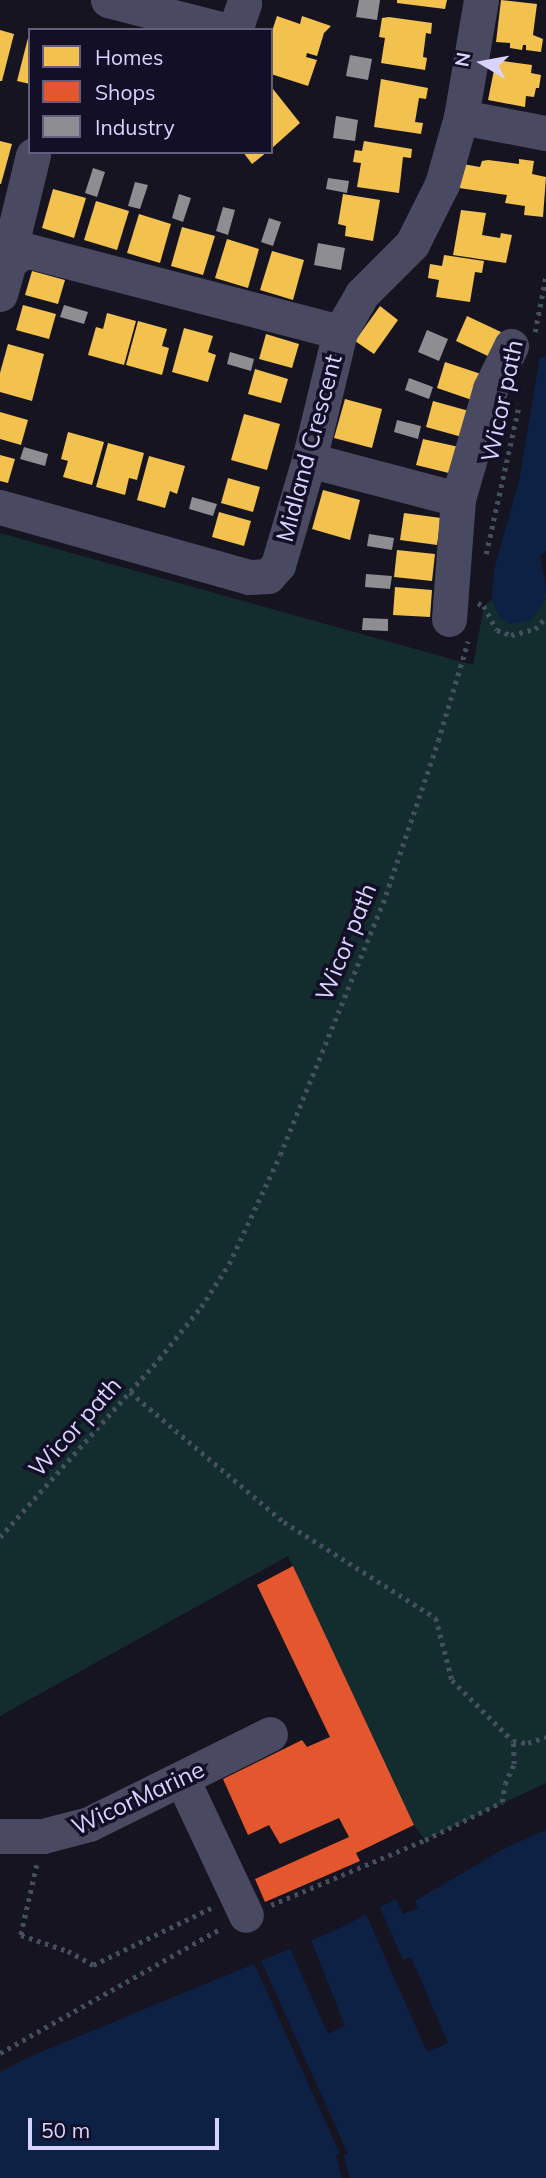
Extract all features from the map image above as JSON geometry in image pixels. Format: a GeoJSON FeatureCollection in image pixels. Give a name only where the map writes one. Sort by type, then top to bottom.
{"type":"FeatureCollection","features":[{"type":"Feature","properties":{"kind":"street"},"geometry":{"type":"LineString","coordinates":[[108,0],[234,21]]}},
{"type":"Feature","properties":{"kind":"street"},"geometry":{"type":"LineString","coordinates":[[340,332],[362,294],[412,244],[442,184],[461,117],[481,0]]}},
{"type":"Feature","properties":{"kind":"street"},"geometry":{"type":"LineString","coordinates":[[461,117],[546,132]]}},
{"type":"Feature","properties":{"kind":"street"},"geometry":{"type":"LineString","coordinates":[[0,294],[9,262],[18,254],[13,237],[33,155]]}},
{"type":"Feature","properties":{"kind":"street","name":"Midland Crescent"},"geometry":{"type":"LineString","coordinates":[[0,506],[249,577],[268,576],[278,565],[309,460],[340,332],[44,253],[25,250],[18,254]]}},
{"type":"Feature","properties":{"kind":"street"},"geometry":{"type":"LineString","coordinates":[[467,618],[458,499],[490,389],[523,340]]}},
{"type":"Feature","properties":{"kind":"street"},"geometry":{"type":"LineString","coordinates":[[309,460],[458,499]]}},
{"type":"Feature","properties":{"kind":"street","name":"WicorMarine"},"geometry":{"type":"LineString","coordinates":[[0,1837],[43,1836],[89,1824],[271,1734]]}},
{"type":"Feature","properties":{"kind":"street"},"geometry":{"type":"LineString","coordinates":[[182,1779],[246,1915]]}},
{"type":"Feature","properties":{"kind":"path","name":"Wicor path"},"geometry":{"type":"LineString","coordinates":[[523,340],[546,275]]}},
{"type":"Feature","properties":{"kind":"path","name":"Wicor path"},"geometry":{"type":"LineString","coordinates":[[485,561],[520,401]]}},
{"type":"Feature","properties":{"kind":"path"},"geometry":{"type":"LineString","coordinates":[[467,618],[484,606],[497,630],[511,635],[535,629],[546,617]]}},
{"type":"Feature","properties":{"kind":"path","name":"Wicor path"},"geometry":{"type":"LineString","coordinates":[[0,1537],[130,1392],[201,1307],[219,1280],[280,1155],[383,903],[438,741],[467,618]]}},
{"type":"Feature","properties":{"kind":"path"},"geometry":{"type":"LineString","coordinates":[[130,1392],[284,1522],[436,1618],[452,1680],[513,1741],[528,1743],[546,1737]]}},
{"type":"Feature","properties":{"kind":"path"},"geometry":{"type":"LineString","coordinates":[[43,1836],[21,1935],[68,1951],[93,1965],[225,1902],[246,1915]]}},
{"type":"Feature","properties":{"kind":"green space"},"geometry":{"type":"Polygon","coordinates":[[[0,533],[473,665],[484,606],[492,599],[499,617],[544,602],[546,586],[546,1783],[425,1840],[414,1825],[288,1556],[0,1716],[0,533]]]}},
{"type":"Feature","properties":{"kind":"water"},"geometry":{"type":"Polygon","coordinates":[[[540,357],[546,357],[546,551],[540,556],[546,586],[544,602],[530,621],[509,624],[499,617],[492,599],[494,570],[519,481],[540,357]]]}},
{"type":"Feature","properties":{"kind":"water"},"geometry":{"type":"Polygon","coordinates":[[[546,1830],[546,2178],[0,2178],[0,2072],[29,2057],[338,1929],[396,1899],[403,1914],[418,1908],[415,1901],[505,1848],[546,1830]]]}},
{"type":"Feature","properties":{"kind":"pier"},"geometry":{"type":"Polygon","coordinates":[[[379,1905],[403,1960],[411,1957],[448,2043],[427,2052],[365,1912],[379,1905]]]}},
{"type":"Feature","properties":{"kind":"pier"},"geometry":{"type":"Polygon","coordinates":[[[310,1937],[345,2026],[328,2034],[289,1946],[310,1937]]]}},
{"type":"Feature","properties":{"kind":"pier"},"geometry":{"type":"Polygon","coordinates":[[[260,1958],[348,2154],[344,2156],[350,2178],[342,2178],[336,2156],[340,2154],[253,1961],[260,1958]]]}},
{"type":"Feature","properties":{"kind":"building: Homes"},"geometry":{"type":"Polygon","coordinates":[[[397,0],[447,0],[445,9],[397,3],[397,0]]]}},
{"type":"Feature","properties":{"kind":"building: Homes"},"geometry":{"type":"Polygon","coordinates":[[[501,0],[537,4],[533,35],[543,39],[541,52],[526,50],[526,45],[523,45],[522,50],[510,48],[510,43],[496,42],[501,0]]]}},
{"type":"Feature","properties":{"kind":"building: Homes"},"geometry":{"type":"Polygon","coordinates":[[[277,16],[300,24],[302,16],[331,26],[324,33],[317,56],[307,53],[306,57],[317,60],[308,86],[273,75],[273,28],[277,16]]]}},
{"type":"Feature","properties":{"kind":"building: Homes"},"geometry":{"type":"Polygon","coordinates":[[[382,18],[432,23],[431,34],[426,33],[423,57],[427,58],[425,70],[381,63],[385,38],[379,37],[382,18]]]}},
{"type":"Feature","properties":{"kind":"building: Homes"},"geometry":{"type":"Polygon","coordinates":[[[0,30],[14,34],[2,81],[0,81],[0,30]]]}},
{"type":"Feature","properties":{"kind":"building: Homes"},"geometry":{"type":"Polygon","coordinates":[[[28,38],[28,84],[17,81],[28,38]]]}},
{"type":"Feature","properties":{"kind":"building: Homes"},"geometry":{"type":"Polygon","coordinates":[[[496,60],[532,65],[531,73],[541,75],[534,97],[526,96],[525,107],[488,100],[496,60]]]}},
{"type":"Feature","properties":{"kind":"building: Homes"},"geometry":{"type":"Polygon","coordinates":[[[381,79],[428,88],[426,99],[419,98],[415,122],[423,123],[421,134],[374,127],[381,79]]]}},
{"type":"Feature","properties":{"kind":"building: Homes"},"geometry":{"type":"Polygon","coordinates":[[[273,89],[300,123],[273,147],[273,89]]]}},
{"type":"Feature","properties":{"kind":"building: Homes"},"geometry":{"type":"Polygon","coordinates":[[[0,141],[12,144],[1,184],[0,184],[0,141]]]}},
{"type":"Feature","properties":{"kind":"building: Homes"},"geometry":{"type":"Polygon","coordinates":[[[364,141],[412,149],[411,158],[403,157],[399,193],[357,187],[361,163],[353,162],[355,150],[362,151],[364,141]]]}},
{"type":"Feature","properties":{"kind":"building: Homes"},"geometry":{"type":"Polygon","coordinates":[[[244,154],[264,154],[252,164],[244,154]]]}},
{"type":"Feature","properties":{"kind":"building: Homes"},"geometry":{"type":"Polygon","coordinates":[[[519,159],[534,161],[532,174],[546,177],[543,217],[524,215],[525,206],[505,203],[507,195],[459,188],[463,164],[480,167],[482,161],[488,160],[519,164],[519,159]]]}},
{"type":"Feature","properties":{"kind":"building: Homes"},"geometry":{"type":"Polygon","coordinates":[[[53,189],[86,198],[74,238],[42,228],[53,189]]]}},
{"type":"Feature","properties":{"kind":"building: Homes"},"geometry":{"type":"Polygon","coordinates":[[[343,194],[380,200],[373,241],[345,236],[346,226],[338,224],[343,194]]]}},
{"type":"Feature","properties":{"kind":"building: Homes"},"geometry":{"type":"Polygon","coordinates":[[[96,201],[129,211],[117,250],[84,240],[96,201]]]}},
{"type":"Feature","properties":{"kind":"building: Homes"},"geometry":{"type":"Polygon","coordinates":[[[461,210],[486,213],[482,235],[500,238],[501,233],[512,235],[506,263],[453,255],[461,210]]]}},
{"type":"Feature","properties":{"kind":"building: Homes"},"geometry":{"type":"Polygon","coordinates":[[[139,214],[171,224],[160,263],[127,253],[139,214]]]}},
{"type":"Feature","properties":{"kind":"building: Homes"},"geometry":{"type":"Polygon","coordinates":[[[182,227],[215,236],[203,275],[171,266],[182,227]]]}},
{"type":"Feature","properties":{"kind":"building: Homes"},"geometry":{"type":"Polygon","coordinates":[[[227,239],[259,249],[248,288],[215,278],[227,239]]]}},
{"type":"Feature","properties":{"kind":"building: Homes"},"geometry":{"type":"Polygon","coordinates":[[[272,251],[304,260],[293,300],[260,290],[272,251]]]}},
{"type":"Feature","properties":{"kind":"building: Homes"},"geometry":{"type":"Polygon","coordinates":[[[444,255],[484,261],[482,273],[475,272],[470,302],[436,297],[439,280],[428,278],[430,264],[442,266],[444,255]]]}},
{"type":"Feature","properties":{"kind":"building: Homes"},"geometry":{"type":"Polygon","coordinates":[[[32,271],[65,280],[58,304],[25,295],[32,271]]]}},
{"type":"Feature","properties":{"kind":"building: Homes"},"geometry":{"type":"Polygon","coordinates":[[[23,305],[56,314],[49,339],[16,330],[23,305]]]}},
{"type":"Feature","properties":{"kind":"building: Homes"},"geometry":{"type":"Polygon","coordinates":[[[380,306],[398,320],[374,354],[355,341],[380,306]]]}},
{"type":"Feature","properties":{"kind":"building: Homes"},"geometry":{"type":"Polygon","coordinates":[[[107,313],[136,321],[124,365],[88,355],[96,327],[103,329],[107,313]]]}},
{"type":"Feature","properties":{"kind":"building: Homes"},"geometry":{"type":"Polygon","coordinates":[[[467,316],[501,332],[490,357],[456,341],[467,316]]]}},
{"type":"Feature","properties":{"kind":"building: Homes"},"geometry":{"type":"Polygon","coordinates":[[[138,321],[167,329],[162,346],[169,348],[162,375],[126,365],[138,321]]]}},
{"type":"Feature","properties":{"kind":"building: Homes"},"geometry":{"type":"Polygon","coordinates":[[[184,328],[213,336],[208,352],[216,355],[208,382],[172,372],[184,328]]]}},
{"type":"Feature","properties":{"kind":"building: Homes"},"geometry":{"type":"Polygon","coordinates":[[[266,334],[299,344],[292,368],[259,359],[266,334]]]}},
{"type":"Feature","properties":{"kind":"building: Homes"},"geometry":{"type":"Polygon","coordinates":[[[8,344],[44,354],[32,401],[0,392],[0,373],[8,344]]]}},
{"type":"Feature","properties":{"kind":"building: Homes"},"geometry":{"type":"Polygon","coordinates":[[[445,362],[481,374],[472,400],[437,388],[445,362]]]}},
{"type":"Feature","properties":{"kind":"building: Homes"},"geometry":{"type":"Polygon","coordinates":[[[255,369],[288,379],[281,403],[248,394],[255,369]]]}},
{"type":"Feature","properties":{"kind":"building: Homes"},"geometry":{"type":"Polygon","coordinates":[[[345,399],[382,409],[372,448],[334,438],[345,399]]]}},
{"type":"Feature","properties":{"kind":"building: Homes"},"geometry":{"type":"Polygon","coordinates":[[[433,401],[469,411],[462,437],[426,427],[433,401]]]}},
{"type":"Feature","properties":{"kind":"building: Homes"},"geometry":{"type":"Polygon","coordinates":[[[0,412],[28,420],[21,445],[0,439],[0,412]]]}},
{"type":"Feature","properties":{"kind":"building: Homes"},"geometry":{"type":"Polygon","coordinates":[[[244,414],[280,424],[267,470],[231,460],[244,414]]]}},
{"type":"Feature","properties":{"kind":"building: Homes"},"geometry":{"type":"Polygon","coordinates":[[[68,432],[104,442],[92,485],[63,477],[68,461],[61,459],[68,432]]]}},
{"type":"Feature","properties":{"kind":"building: Homes"},"geometry":{"type":"Polygon","coordinates":[[[423,439],[459,447],[453,474],[416,465],[423,439]]]}},
{"type":"Feature","properties":{"kind":"building: Homes"},"geometry":{"type":"Polygon","coordinates":[[[108,443],[144,453],[137,480],[129,478],[125,495],[96,487],[108,443]]]}},
{"type":"Feature","properties":{"kind":"building: Homes"},"geometry":{"type":"Polygon","coordinates":[[[0,455],[15,459],[8,483],[0,481],[0,455]]]}},
{"type":"Feature","properties":{"kind":"building: Homes"},"geometry":{"type":"Polygon","coordinates":[[[149,456],[185,466],[177,494],[170,491],[165,508],[137,500],[149,456]]]}},
{"type":"Feature","properties":{"kind":"building: Homes"},"geometry":{"type":"Polygon","coordinates":[[[228,478],[260,487],[253,512],[221,503],[228,478]]]}},
{"type":"Feature","properties":{"kind":"building: Homes"},"geometry":{"type":"Polygon","coordinates":[[[323,490],[360,500],[350,540],[312,529],[323,490]]]}},
{"type":"Feature","properties":{"kind":"building: Homes"},"geometry":{"type":"Polygon","coordinates":[[[219,512],[251,521],[244,546],[212,537],[219,512]]]}},
{"type":"Feature","properties":{"kind":"building: Homes"},"geometry":{"type":"Polygon","coordinates":[[[404,513],[441,518],[437,545],[400,540],[404,513]]]}},
{"type":"Feature","properties":{"kind":"building: Homes"},"geometry":{"type":"Polygon","coordinates":[[[397,550],[435,554],[432,581],[394,577],[397,550]]]}},
{"type":"Feature","properties":{"kind":"building: Homes"},"geometry":{"type":"Polygon","coordinates":[[[395,587],[432,590],[430,617],[393,615],[395,587]]]}},
{"type":"Feature","properties":{"kind":"building: Shops"},"geometry":{"type":"Polygon","coordinates":[[[293,1566],[414,1825],[356,1853],[360,1861],[265,1902],[255,1879],[349,1837],[339,1818],[280,1844],[269,1825],[248,1835],[223,1779],[302,1740],[307,1747],[330,1737],[257,1585],[293,1566]]]}},
{"type":"Feature","properties":{"kind":"building: Industry"},"geometry":{"type":"Polygon","coordinates":[[[359,0],[380,0],[377,20],[356,17],[359,0]]]}},
{"type":"Feature","properties":{"kind":"building: Industry"},"geometry":{"type":"Polygon","coordinates":[[[350,55],[372,59],[368,80],[346,76],[350,55]]]}},
{"type":"Feature","properties":{"kind":"building: Industry"},"geometry":{"type":"Polygon","coordinates":[[[336,116],[358,120],[355,141],[333,138],[336,116]]]}},
{"type":"Feature","properties":{"kind":"building: Industry"},"geometry":{"type":"Polygon","coordinates":[[[93,168],[105,172],[97,197],[85,193],[93,168]]]}},
{"type":"Feature","properties":{"kind":"building: Industry"},"geometry":{"type":"Polygon","coordinates":[[[328,178],[349,181],[347,193],[326,189],[328,178]]]}},
{"type":"Feature","properties":{"kind":"building: Industry"},"geometry":{"type":"Polygon","coordinates":[[[135,182],[148,185],[140,209],[128,206],[135,182]]]}},
{"type":"Feature","properties":{"kind":"building: Industry"},"geometry":{"type":"Polygon","coordinates":[[[179,194],[191,198],[183,222],[172,218],[179,194]]]}},
{"type":"Feature","properties":{"kind":"building: Industry"},"geometry":{"type":"Polygon","coordinates":[[[223,207],[235,210],[228,235],[216,231],[223,207]]]}},
{"type":"Feature","properties":{"kind":"building: Industry"},"geometry":{"type":"Polygon","coordinates":[[[269,218],[281,222],[273,246],[261,242],[269,218]]]}},
{"type":"Feature","properties":{"kind":"building: Industry"},"geometry":{"type":"Polygon","coordinates":[[[318,243],[345,248],[341,270],[314,265],[318,243]]]}},
{"type":"Feature","properties":{"kind":"building: Industry"},"geometry":{"type":"Polygon","coordinates":[[[64,305],[88,312],[84,324],[60,317],[64,305]]]}},
{"type":"Feature","properties":{"kind":"building: Industry"},"geometry":{"type":"Polygon","coordinates":[[[427,330],[448,339],[439,361],[418,352],[427,330]]]}},
{"type":"Feature","properties":{"kind":"building: Industry"},"geometry":{"type":"Polygon","coordinates":[[[230,352],[254,359],[251,371],[227,364],[230,352]]]}},
{"type":"Feature","properties":{"kind":"building: Industry"},"geometry":{"type":"Polygon","coordinates":[[[409,378],[433,387],[429,399],[405,390],[409,378]]]}},
{"type":"Feature","properties":{"kind":"building: Industry"},"geometry":{"type":"Polygon","coordinates":[[[397,420],[421,426],[418,439],[394,432],[397,420]]]}},
{"type":"Feature","properties":{"kind":"building: Industry"},"geometry":{"type":"Polygon","coordinates":[[[24,447],[48,454],[45,466],[20,459],[24,447]]]}},
{"type":"Feature","properties":{"kind":"building: Industry"},"geometry":{"type":"Polygon","coordinates":[[[192,497],[217,504],[213,516],[189,509],[192,497]]]}},
{"type":"Feature","properties":{"kind":"building: Industry"},"geometry":{"type":"Polygon","coordinates":[[[369,534],[394,538],[392,550],[367,546],[369,534]]]}},
{"type":"Feature","properties":{"kind":"building: Industry"},"geometry":{"type":"Polygon","coordinates":[[[366,574],[392,576],[390,589],[365,587],[366,574]]]}},
{"type":"Feature","properties":{"kind":"building: Industry"},"geometry":{"type":"Polygon","coordinates":[[[363,618],[388,619],[388,631],[362,630],[363,618]]]}}]}
